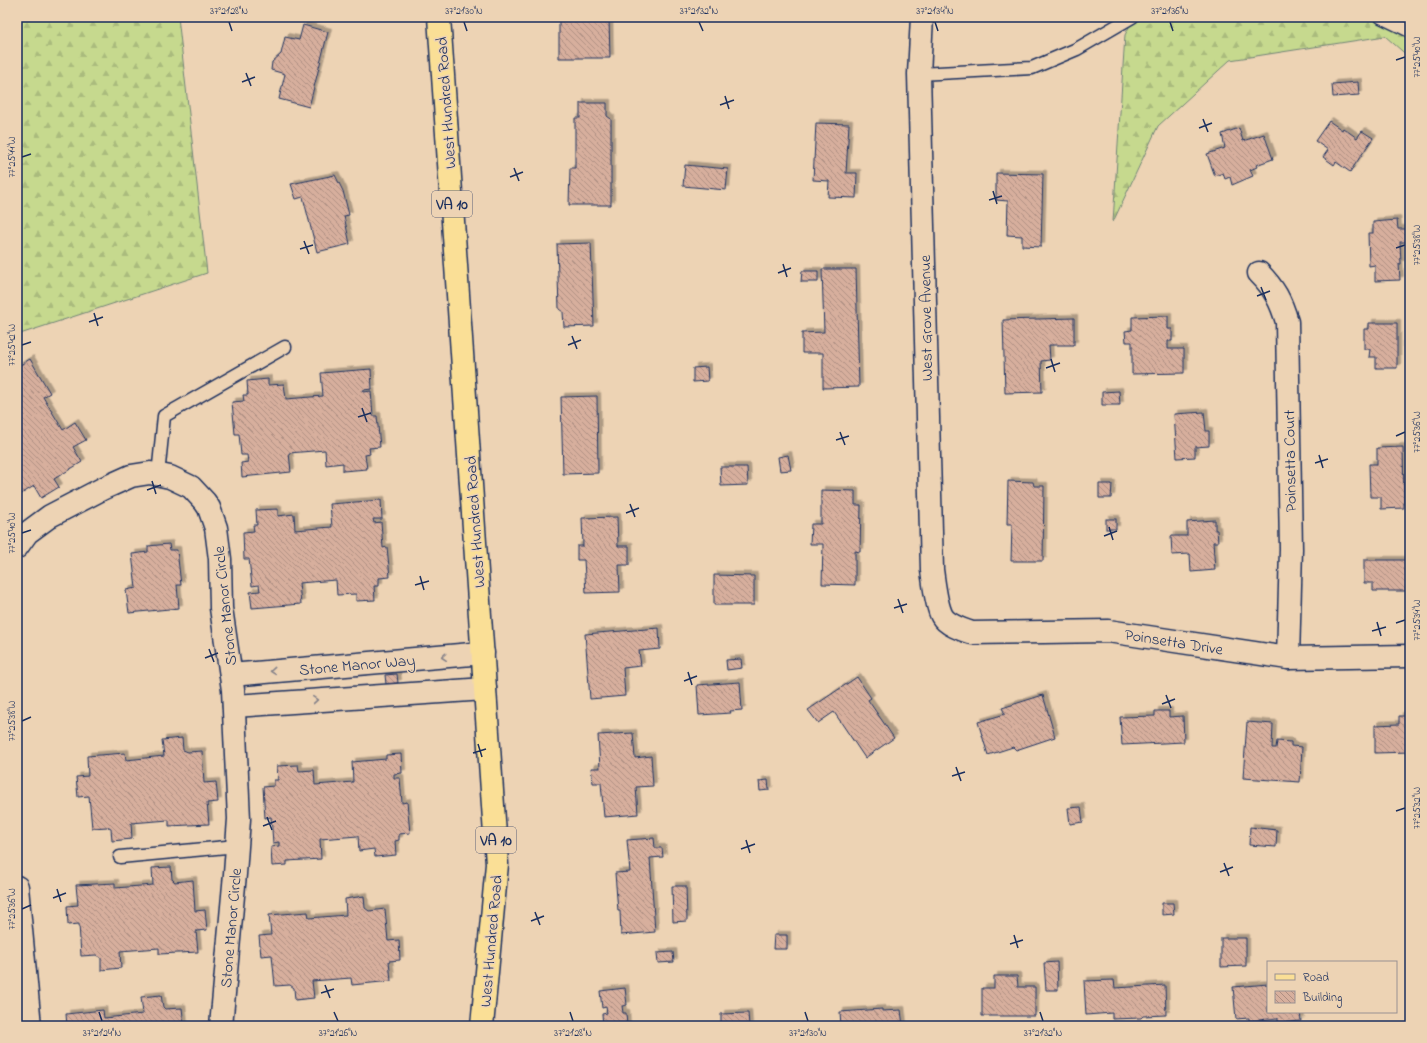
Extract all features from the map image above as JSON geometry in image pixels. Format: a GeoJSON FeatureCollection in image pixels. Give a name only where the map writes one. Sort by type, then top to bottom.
{"type":"FeatureCollection","features":[{"type":"Feature","properties":{"kind":"main road","name":"West Hundred Road"},"geometry":{"type":"LineString","coordinates":[[439,17],[497,864],[482,1026]]}},
{"type":"Feature","properties":{"kind":"street","name":"West Grove Avenue"},"geometry":{"type":"LineString","coordinates":[[922,17],[919,74],[932,570],[935,594],[943,617]]}},
{"type":"Feature","properties":{"kind":"street","name":"Poinsetta Court"},"geometry":{"type":"LineString","coordinates":[[1259,273],[1271,286],[1282,305],[1287,322],[1291,549],[1288,658]]}},
{"type":"Feature","properties":{"kind":"street","name":"Stone Manor Circle"},"geometry":{"type":"LineString","coordinates":[[18,544],[27,533],[50,516],[102,488],[131,476],[150,474],[170,477],[191,487],[209,508],[216,528],[220,559],[221,608],[231,674],[234,706],[239,819],[221,1026]]}},
{"type":"Feature","properties":{"kind":"street","name":"Poinsetta Drive"},"geometry":{"type":"LineString","coordinates":[[943,617],[957,628],[972,633],[1108,631],[1288,658],[1410,656]]}},
{"type":"Feature","properties":{"kind":"street","name":"Stone Manor Way"},"geometry":{"type":"LineString","coordinates":[[231,674],[483,653]]}},
{"type":"Feature","properties":{"kind":"street","name":"Stone Manor Way"},"geometry":{"type":"LineString","coordinates":[[234,706],[485,689]]}},
{"type":"Feature","properties":{"kind":"street"},"geometry":{"type":"LineString","coordinates":[[17,887],[30,1026]]}},
{"type":"Feature","properties":{"kind":"lane"},"geometry":{"type":"LineString","coordinates":[[919,74],[1032,68],[1077,49],[1132,17]]}},
{"type":"Feature","properties":{"kind":"lane"},"geometry":{"type":"LineString","coordinates":[[1381,17],[1410,32]]}},
{"type":"Feature","properties":{"kind":"lane"},"geometry":{"type":"LineString","coordinates":[[158,475],[164,416],[285,347]]}},
{"type":"Feature","properties":{"kind":"lane"},"geometry":{"type":"LineString","coordinates":[[120,857],[237,846]]}},
{"type":"Feature","properties":{"kind":"green space"},"geometry":{"type":"Polygon","coordinates":[[[17,17],[178,17],[207,273],[17,335],[17,17]]]}},
{"type":"Feature","properties":{"kind":"green space"},"geometry":{"type":"Polygon","coordinates":[[[1134,17],[1410,17],[1410,58],[1385,36],[1230,60],[1158,126],[1113,222],[1125,35],[1134,17]]]}},
{"type":"Feature","properties":{"kind":"building"},"geometry":{"type":"Polygon","coordinates":[[[559,17],[594,17],[594,19],[609,19],[610,58],[559,58],[559,17]]]}},
{"type":"Feature","properties":{"kind":"building"},"geometry":{"type":"Polygon","coordinates":[[[793,17],[848,17],[793,19],[793,17]]]}},
{"type":"Feature","properties":{"kind":"building"},"geometry":{"type":"Polygon","coordinates":[[[303,25],[328,32],[309,107],[279,99],[285,74],[271,70],[272,62],[281,54],[285,37],[299,40],[303,25]]]}},
{"type":"Feature","properties":{"kind":"building"},"geometry":{"type":"Polygon","coordinates":[[[1358,82],[1359,95],[1333,97],[1332,84],[1358,82]]]}},
{"type":"Feature","properties":{"kind":"building"},"geometry":{"type":"Polygon","coordinates":[[[580,103],[607,103],[607,116],[611,119],[611,205],[569,205],[570,168],[575,168],[575,118],[580,118],[580,103]]]}},
{"type":"Feature","properties":{"kind":"building"},"geometry":{"type":"Polygon","coordinates":[[[1329,121],[1342,130],[1343,128],[1357,138],[1362,131],[1373,138],[1350,172],[1336,162],[1334,165],[1323,157],[1328,150],[1315,141],[1329,121]]]}},
{"type":"Feature","properties":{"kind":"building"},"geometry":{"type":"Polygon","coordinates":[[[816,123],[849,124],[846,173],[857,173],[856,198],[828,197],[829,181],[813,180],[816,123]]]}},
{"type":"Feature","properties":{"kind":"building"},"geometry":{"type":"Polygon","coordinates":[[[1239,128],[1243,141],[1264,134],[1273,159],[1256,165],[1257,167],[1250,170],[1253,176],[1232,185],[1230,177],[1225,179],[1223,173],[1215,176],[1207,154],[1225,148],[1222,134],[1239,128]]]}},
{"type":"Feature","properties":{"kind":"building"},"geometry":{"type":"Polygon","coordinates":[[[685,165],[728,169],[726,190],[683,186],[685,165]]]}},
{"type":"Feature","properties":{"kind":"building"},"geometry":{"type":"Polygon","coordinates":[[[996,173],[1043,174],[1041,247],[1022,246],[1022,236],[1007,235],[1008,201],[996,200],[996,173]]]}},
{"type":"Feature","properties":{"kind":"building"},"geometry":{"type":"Polygon","coordinates":[[[335,175],[343,191],[349,215],[344,216],[350,244],[317,252],[303,197],[296,199],[291,184],[335,175]]]}},
{"type":"Feature","properties":{"kind":"building"},"geometry":{"type":"Polygon","coordinates":[[[1397,220],[1398,229],[1408,229],[1409,242],[1400,242],[1400,280],[1375,281],[1375,265],[1369,266],[1368,233],[1373,233],[1373,222],[1397,220]]]}},
{"type":"Feature","properties":{"kind":"building"},"geometry":{"type":"Polygon","coordinates":[[[591,243],[594,326],[564,327],[563,312],[559,309],[557,244],[591,243]]]}},
{"type":"Feature","properties":{"kind":"building"},"geometry":{"type":"Polygon","coordinates":[[[822,269],[856,269],[859,387],[823,388],[823,353],[802,353],[802,333],[824,332],[822,269]]]}},
{"type":"Feature","properties":{"kind":"building"},"geometry":{"type":"Polygon","coordinates":[[[802,271],[818,271],[818,282],[801,282],[802,271]]]}},
{"type":"Feature","properties":{"kind":"building"},"geometry":{"type":"Polygon","coordinates":[[[1168,316],[1168,329],[1172,329],[1172,341],[1168,341],[1168,349],[1184,349],[1184,373],[1132,374],[1132,342],[1126,342],[1125,331],[1132,330],[1132,317],[1168,316]]]}},
{"type":"Feature","properties":{"kind":"building"},"geometry":{"type":"Polygon","coordinates":[[[1074,318],[1074,345],[1049,345],[1050,360],[1041,361],[1042,392],[1005,393],[1003,320],[1074,318]]]}},
{"type":"Feature","properties":{"kind":"building"},"geometry":{"type":"Polygon","coordinates":[[[1369,323],[1397,323],[1397,368],[1376,368],[1376,357],[1369,357],[1370,349],[1364,349],[1364,329],[1369,329],[1369,323]]]}},
{"type":"Feature","properties":{"kind":"building"},"geometry":{"type":"Polygon","coordinates":[[[30,359],[50,393],[43,397],[63,430],[75,422],[86,440],[73,447],[82,462],[54,479],[59,487],[41,498],[34,486],[18,496],[17,494],[17,367],[30,359]]]}},
{"type":"Feature","properties":{"kind":"building"},"geometry":{"type":"Polygon","coordinates":[[[707,367],[708,381],[693,382],[693,368],[707,367]]]}},
{"type":"Feature","properties":{"kind":"building"},"geometry":{"type":"Polygon","coordinates":[[[371,369],[372,389],[363,390],[364,392],[371,391],[373,416],[377,416],[380,447],[369,448],[370,454],[365,455],[367,469],[343,471],[343,463],[326,465],[325,450],[289,453],[291,472],[242,477],[241,463],[248,462],[247,455],[241,455],[239,434],[235,434],[232,402],[244,401],[243,395],[248,395],[247,381],[268,379],[268,385],[284,384],[286,399],[323,396],[321,373],[371,369]]]}},
{"type":"Feature","properties":{"kind":"building"},"geometry":{"type":"Polygon","coordinates":[[[1119,391],[1120,405],[1102,405],[1102,392],[1119,391]]]}},
{"type":"Feature","properties":{"kind":"building"},"geometry":{"type":"Polygon","coordinates":[[[597,396],[598,473],[563,474],[561,397],[597,396]]]}},
{"type":"Feature","properties":{"kind":"building"},"geometry":{"type":"Polygon","coordinates":[[[1204,412],[1206,431],[1209,431],[1209,446],[1195,447],[1195,457],[1177,458],[1174,414],[1204,412]]]}},
{"type":"Feature","properties":{"kind":"building"},"geometry":{"type":"Polygon","coordinates":[[[1403,447],[1404,508],[1381,509],[1381,497],[1370,497],[1369,464],[1377,464],[1377,448],[1403,447]]]}},
{"type":"Feature","properties":{"kind":"building"},"geometry":{"type":"Polygon","coordinates":[[[788,455],[791,470],[780,471],[778,457],[788,455]]]}},
{"type":"Feature","properties":{"kind":"building"},"geometry":{"type":"Polygon","coordinates":[[[720,467],[747,467],[748,485],[721,486],[720,467]]]}},
{"type":"Feature","properties":{"kind":"building"},"geometry":{"type":"Polygon","coordinates":[[[1008,481],[1033,482],[1034,486],[1044,486],[1043,561],[1011,561],[1012,524],[1007,524],[1008,481]]]}},
{"type":"Feature","properties":{"kind":"building"},"geometry":{"type":"Polygon","coordinates":[[[1099,484],[1112,484],[1111,498],[1099,498],[1099,484]]]}},
{"type":"Feature","properties":{"kind":"building"},"geometry":{"type":"Polygon","coordinates":[[[821,490],[855,491],[855,505],[861,505],[860,552],[855,551],[855,585],[822,584],[823,544],[810,544],[811,524],[821,524],[821,490]]]}},
{"type":"Feature","properties":{"kind":"building"},"geometry":{"type":"Polygon","coordinates":[[[381,500],[382,519],[373,519],[374,523],[381,522],[383,548],[387,547],[390,577],[379,578],[379,586],[374,586],[375,600],[356,601],[356,594],[337,595],[336,580],[299,583],[301,604],[252,608],[250,592],[260,591],[259,585],[252,586],[249,559],[244,559],[243,532],[254,531],[253,525],[257,525],[256,510],[278,509],[278,516],[294,514],[295,530],[332,527],[330,504],[381,500]]]}},
{"type":"Feature","properties":{"kind":"building"},"geometry":{"type":"Polygon","coordinates":[[[617,517],[618,546],[629,546],[629,565],[619,565],[620,592],[586,593],[584,560],[577,560],[577,546],[583,546],[582,518],[617,517]]]}},
{"type":"Feature","properties":{"kind":"building"},"geometry":{"type":"Polygon","coordinates":[[[1106,519],[1116,519],[1116,529],[1106,529],[1106,519]]]}},
{"type":"Feature","properties":{"kind":"building"},"geometry":{"type":"Polygon","coordinates":[[[1215,520],[1215,530],[1217,530],[1218,542],[1213,542],[1215,570],[1191,572],[1190,554],[1172,555],[1171,536],[1187,536],[1187,522],[1215,520]]]}},
{"type":"Feature","properties":{"kind":"building"},"geometry":{"type":"Polygon","coordinates":[[[169,544],[170,550],[177,550],[181,585],[177,585],[179,608],[129,613],[126,590],[136,588],[132,554],[148,552],[148,546],[169,544]]]}},
{"type":"Feature","properties":{"kind":"building"},"geometry":{"type":"Polygon","coordinates":[[[1364,560],[1410,560],[1410,585],[1406,585],[1406,591],[1373,591],[1373,583],[1364,583],[1364,560]]]}},
{"type":"Feature","properties":{"kind":"building"},"geometry":{"type":"Polygon","coordinates":[[[714,575],[754,576],[754,605],[714,605],[714,575]]]}},
{"type":"Feature","properties":{"kind":"building"},"geometry":{"type":"Polygon","coordinates":[[[659,628],[660,649],[639,651],[641,666],[623,668],[625,696],[590,699],[585,634],[659,628]]]}},
{"type":"Feature","properties":{"kind":"building"},"geometry":{"type":"Polygon","coordinates":[[[741,659],[742,668],[727,670],[726,660],[741,659]]]}},
{"type":"Feature","properties":{"kind":"building"},"geometry":{"type":"Polygon","coordinates":[[[397,674],[398,683],[386,684],[385,675],[397,674]]]}},
{"type":"Feature","properties":{"kind":"building"},"geometry":{"type":"Polygon","coordinates":[[[857,677],[871,698],[868,700],[894,738],[865,758],[834,712],[818,723],[808,710],[857,677]]]}},
{"type":"Feature","properties":{"kind":"building"},"geometry":{"type":"Polygon","coordinates":[[[740,682],[742,710],[730,711],[731,713],[699,715],[697,685],[740,682]]]}},
{"type":"Feature","properties":{"kind":"building"},"geometry":{"type":"Polygon","coordinates":[[[1043,695],[1055,737],[1016,750],[1013,747],[988,755],[978,722],[1005,714],[1002,708],[1043,695]]]}},
{"type":"Feature","properties":{"kind":"building"},"geometry":{"type":"Polygon","coordinates":[[[1155,711],[1169,711],[1169,717],[1183,716],[1184,742],[1122,745],[1120,717],[1155,716],[1155,711]]]}},
{"type":"Feature","properties":{"kind":"building"},"geometry":{"type":"Polygon","coordinates":[[[1399,716],[1410,716],[1410,752],[1375,753],[1375,725],[1399,724],[1399,716]]]}},
{"type":"Feature","properties":{"kind":"building"},"geometry":{"type":"Polygon","coordinates":[[[1247,722],[1273,724],[1272,748],[1276,748],[1277,741],[1291,742],[1291,746],[1302,747],[1300,782],[1243,778],[1247,722]]]}},
{"type":"Feature","properties":{"kind":"building"},"geometry":{"type":"Polygon","coordinates":[[[633,733],[635,758],[651,756],[653,786],[636,787],[638,814],[604,817],[601,783],[593,783],[591,768],[600,768],[598,735],[633,733]]]}},
{"type":"Feature","properties":{"kind":"building"},"geometry":{"type":"Polygon","coordinates":[[[182,738],[183,750],[188,752],[202,751],[204,783],[216,782],[218,802],[207,803],[209,824],[169,826],[169,820],[131,823],[132,839],[112,841],[111,829],[107,827],[92,828],[89,796],[78,797],[76,777],[88,776],[87,756],[125,753],[126,760],[164,756],[162,740],[182,738]]]}},
{"type":"Feature","properties":{"kind":"building"},"geometry":{"type":"Polygon","coordinates":[[[401,754],[402,773],[394,774],[394,778],[400,778],[402,803],[407,802],[410,833],[399,834],[399,840],[395,841],[396,855],[375,857],[374,849],[359,851],[358,836],[320,839],[321,859],[287,861],[287,865],[272,866],[271,847],[279,846],[279,842],[273,843],[271,817],[265,818],[263,787],[274,786],[274,780],[278,780],[277,766],[298,765],[299,771],[314,770],[315,785],[353,782],[352,762],[386,759],[386,755],[401,754]]]}},
{"type":"Feature","properties":{"kind":"building"},"geometry":{"type":"Polygon","coordinates":[[[768,780],[769,790],[760,791],[759,781],[768,780]]]}},
{"type":"Feature","properties":{"kind":"building"},"geometry":{"type":"Polygon","coordinates":[[[1081,807],[1083,822],[1070,824],[1068,808],[1081,807]]]}},
{"type":"Feature","properties":{"kind":"building"},"geometry":{"type":"Polygon","coordinates":[[[1250,827],[1277,830],[1276,847],[1249,845],[1250,827]]]}},
{"type":"Feature","properties":{"kind":"building"},"geometry":{"type":"Polygon","coordinates":[[[654,838],[655,848],[662,848],[663,857],[650,858],[655,932],[621,935],[620,911],[618,911],[615,873],[630,872],[627,840],[654,838]]]}},
{"type":"Feature","properties":{"kind":"building"},"geometry":{"type":"Polygon","coordinates":[[[171,867],[172,879],[175,882],[193,880],[195,911],[205,910],[207,930],[196,931],[198,952],[159,954],[159,948],[120,951],[121,968],[101,970],[101,958],[96,955],[81,956],[79,924],[68,925],[67,906],[78,905],[76,885],[115,883],[115,888],[153,885],[152,868],[171,867]]]}},
{"type":"Feature","properties":{"kind":"building"},"geometry":{"type":"Polygon","coordinates":[[[672,886],[686,886],[687,921],[673,922],[672,886]]]}},
{"type":"Feature","properties":{"kind":"building"},"geometry":{"type":"Polygon","coordinates":[[[364,896],[365,908],[369,911],[385,909],[388,941],[399,940],[400,960],[389,961],[391,981],[352,985],[351,978],[312,981],[314,998],[295,1000],[294,988],[290,985],[275,986],[272,955],[261,956],[259,936],[271,935],[269,915],[308,912],[309,918],[346,915],[345,899],[364,896]]]}},
{"type":"Feature","properties":{"kind":"building"},"geometry":{"type":"Polygon","coordinates":[[[1162,903],[1173,903],[1174,914],[1162,915],[1162,903]]]}},
{"type":"Feature","properties":{"kind":"building"},"geometry":{"type":"Polygon","coordinates":[[[774,935],[787,935],[787,949],[773,949],[774,935]]]}},
{"type":"Feature","properties":{"kind":"building"},"geometry":{"type":"Polygon","coordinates":[[[1221,938],[1246,938],[1246,966],[1221,967],[1221,938]]]}},
{"type":"Feature","properties":{"kind":"building"},"geometry":{"type":"Polygon","coordinates":[[[673,952],[674,962],[658,963],[657,953],[673,952]]]}},
{"type":"Feature","properties":{"kind":"building"},"geometry":{"type":"Polygon","coordinates":[[[1057,962],[1058,990],[1046,990],[1044,963],[1057,962]]]}},
{"type":"Feature","properties":{"kind":"building"},"geometry":{"type":"Polygon","coordinates":[[[994,976],[1017,976],[1018,987],[1035,987],[1035,1016],[982,1016],[982,988],[994,988],[994,976]]]}},
{"type":"Feature","properties":{"kind":"building"},"geometry":{"type":"Polygon","coordinates":[[[1114,980],[1115,988],[1165,985],[1166,1015],[1112,1019],[1112,1013],[1086,1015],[1084,981],[1114,980]]]}},
{"type":"Feature","properties":{"kind":"building"},"geometry":{"type":"Polygon","coordinates":[[[1267,984],[1267,1013],[1300,1013],[1301,1021],[1278,1023],[1278,1018],[1249,1021],[1249,1018],[1236,1019],[1233,987],[1267,984]]]}},
{"type":"Feature","properties":{"kind":"building"},"geometry":{"type":"Polygon","coordinates":[[[625,988],[627,1005],[622,1006],[623,1013],[626,1013],[627,1026],[603,1026],[602,1014],[607,1013],[606,1007],[602,1008],[600,991],[625,988]]]}},
{"type":"Feature","properties":{"kind":"building"},"geometry":{"type":"Polygon","coordinates":[[[161,995],[163,1007],[165,1009],[182,1008],[184,1026],[67,1026],[66,1014],[103,1010],[104,1018],[143,1014],[141,997],[161,995]]]}},
{"type":"Feature","properties":{"kind":"building"},"geometry":{"type":"Polygon","coordinates":[[[882,1009],[882,1011],[901,1010],[903,1026],[841,1026],[840,1012],[882,1009]]]}},
{"type":"Feature","properties":{"kind":"building"},"geometry":{"type":"Polygon","coordinates":[[[748,1013],[749,1026],[721,1026],[721,1014],[748,1013]]]}}]}
